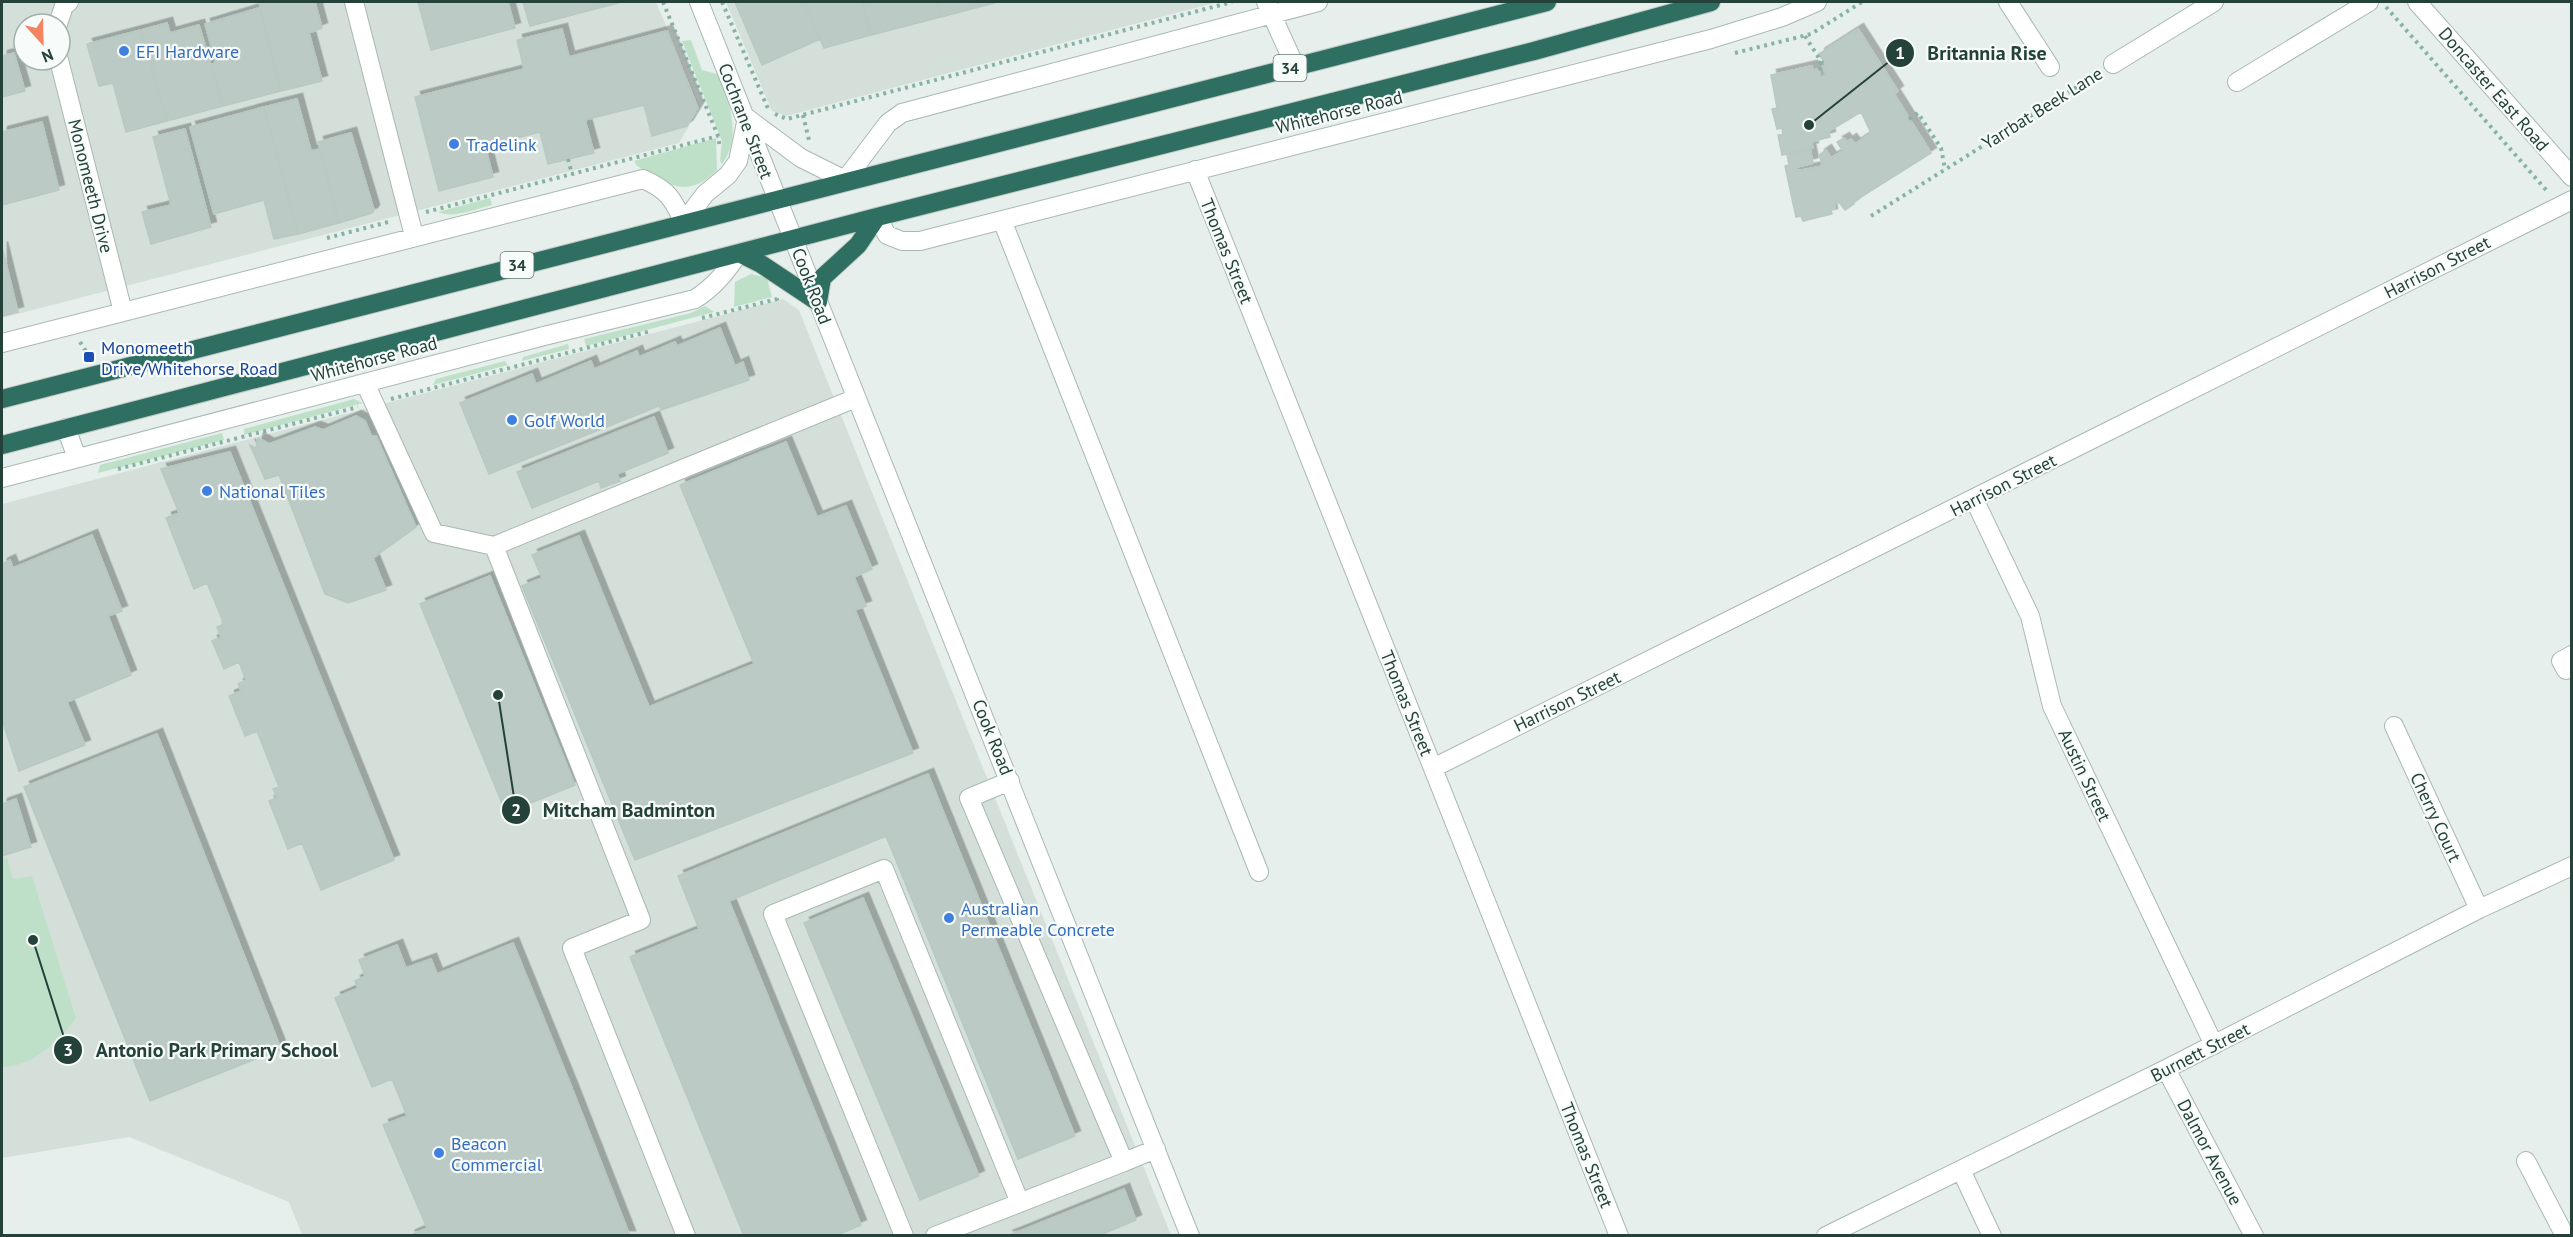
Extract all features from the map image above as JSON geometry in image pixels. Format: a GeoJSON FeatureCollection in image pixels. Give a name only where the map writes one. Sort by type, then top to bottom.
{"type":"FeatureCollection","features":[{"type":"Feature","properties":{"kind":"highway","name":"34"},"geometry":{"type":"LineString","coordinates":[[2,399],[845,180],[1547,2]]}},
{"type":"Feature","properties":{"kind":"highway","name":"Whitehorse Road"},"geometry":{"type":"LineString","coordinates":[[2,445],[739,253],[1534,51],[1710,2]]}},
{"type":"Feature","properties":{"kind":"highway"},"geometry":{"type":"LineString","coordinates":[[739,253],[761,264],[818,302],[822,278],[858,245],[877,218]]}},
{"type":"Feature","properties":{"kind":"street"},"geometry":{"type":"LineString","coordinates":[[354,2],[414,236]]}},
{"type":"Feature","properties":{"kind":"street","name":"Cochrane Street"},"geometry":{"type":"LineString","coordinates":[[699,2],[794,240]]}},
{"type":"Feature","properties":{"kind":"street"},"geometry":{"type":"LineString","coordinates":[[2,344],[414,236],[643,179],[660,187],[672,198],[684,222],[705,194],[728,175],[738,161],[747,118],[801,158],[845,180],[888,123],[902,113],[1268,8],[1318,2]]}},
{"type":"Feature","properties":{"kind":"street","name":"Whitehorse Road"},"geometry":{"type":"LineString","coordinates":[[877,218],[887,236],[902,241],[920,241],[1712,39],[1782,17],[1817,2]]}},
{"type":"Feature","properties":{"kind":"street"},"geometry":{"type":"LineString","coordinates":[[2008,2],[2050,67]]}},
{"type":"Feature","properties":{"kind":"street","name":"Yarrbat Beek Lane"},"geometry":{"type":"LineString","coordinates":[[2113,64],[2214,2]]}},
{"type":"Feature","properties":{"kind":"street"},"geometry":{"type":"LineString","coordinates":[[2237,82],[2369,2]]}},
{"type":"Feature","properties":{"kind":"street","name":"Doncaster East Road"},"geometry":{"type":"LineString","coordinates":[[2417,2],[2571,177]]}},
{"type":"Feature","properties":{"kind":"street"},"geometry":{"type":"LineString","coordinates":[[1268,8],[1295,66]]}},
{"type":"Feature","properties":{"kind":"street","name":"Monomeeth Drive"},"geometry":{"type":"LineString","coordinates":[[62,72],[123,312]]}},
{"type":"Feature","properties":{"kind":"street","name":"Thomas Street"},"geometry":{"type":"LineString","coordinates":[[1195,171],[1619,1236]]}},
{"type":"Feature","properties":{"kind":"street","name":"Harrison Street"},"geometry":{"type":"LineString","coordinates":[[1433,768],[2566,203]]}},
{"type":"Feature","properties":{"kind":"street"},"geometry":{"type":"LineString","coordinates":[[1002,220],[1259,872]]}},
{"type":"Feature","properties":{"kind":"street","name":"Cook Road"},"geometry":{"type":"LineString","coordinates":[[794,240],[1190,1236]]}},
{"type":"Feature","properties":{"kind":"street","name":"Whitehorse Road"},"geometry":{"type":"LineString","coordinates":[[2,478],[695,299],[711,289],[739,253]]}},
{"type":"Feature","properties":{"kind":"street"},"geometry":{"type":"LineString","coordinates":[[365,383],[434,533],[494,546],[856,398]]}},
{"type":"Feature","properties":{"kind":"street"},"geometry":{"type":"LineString","coordinates":[[66,428],[77,458]]}},
{"type":"Feature","properties":{"kind":"street","name":"Austin Street"},"geometry":{"type":"LineString","coordinates":[[1974,499],[2030,616],[2052,706],[2214,1045]]}},
{"type":"Feature","properties":{"kind":"street"},"geometry":{"type":"LineString","coordinates":[[494,546],[641,920],[572,948],[686,1236]]}},
{"type":"Feature","properties":{"kind":"street"},"geometry":{"type":"LineString","coordinates":[[2571,655],[2561,661],[2566,670],[2571,667]]}},
{"type":"Feature","properties":{"kind":"street","name":"Cherry Court"},"geometry":{"type":"LineString","coordinates":[[2394,726],[2478,909]]}},
{"type":"Feature","properties":{"kind":"street"},"geometry":{"type":"LineString","coordinates":[[1010,781],[969,798],[1124,1162]]}},
{"type":"Feature","properties":{"kind":"street","name":"Burnett Street"},"geometry":{"type":"LineString","coordinates":[[1826,1236],[2214,1045],[2478,909],[2571,866]]}},
{"type":"Feature","properties":{"kind":"street"},"geometry":{"type":"LineString","coordinates":[[904,1236],[773,915],[884,869],[1020,1203]]}},
{"type":"Feature","properties":{"kind":"street","name":"Dalmor Avenue"},"geometry":{"type":"LineString","coordinates":[[2166,1069],[2254,1236]]}},
{"type":"Feature","properties":{"kind":"street"},"geometry":{"type":"LineString","coordinates":[[935,1236],[1156,1149]]}},
{"type":"Feature","properties":{"kind":"street"},"geometry":{"type":"LineString","coordinates":[[2526,1161],[2565,1236]]}},
{"type":"Feature","properties":{"kind":"street"},"geometry":{"type":"LineString","coordinates":[[1961,1170],[1992,1236]]}},
{"type":"Feature","properties":{"kind":"path"},"geometry":{"type":"LineString","coordinates":[[319,240],[718,136],[663,2]]}},
{"type":"Feature","properties":{"kind":"path"},"geometry":{"type":"LineString","coordinates":[[722,2],[769,112],[786,119],[1233,2]]}},
{"type":"Feature","properties":{"kind":"path"},"geometry":{"type":"LineString","coordinates":[[2381,2],[2566,203]]}},
{"type":"Feature","properties":{"kind":"path"},"geometry":{"type":"LineString","coordinates":[[1805,36],[1822,64],[1818,64],[1823,75]]}},
{"type":"Feature","properties":{"kind":"path","name":"Yarrbat Beek Lane"},"geometry":{"type":"LineString","coordinates":[[1871,216],[2113,64]]}},
{"type":"Feature","properties":{"kind":"path"},"geometry":{"type":"LineString","coordinates":[[1909,119],[1918,113],[1941,148],[1945,169]]}},
{"type":"Feature","properties":{"kind":"path"},"geometry":{"type":"LineString","coordinates":[[568,159],[572,174]]}},
{"type":"Feature","properties":{"kind":"shaded area"},"geometry":{"type":"Polygon","coordinates":[[[2,2],[656,2],[700,107],[679,143],[2,318],[2,2]]]}},
{"type":"Feature","properties":{"kind":"shaded area"},"geometry":{"type":"Polygon","coordinates":[[[726,2],[1218,2],[786,116],[772,111],[726,2]]]}},
{"type":"Feature","properties":{"kind":"shaded area"},"geometry":{"type":"Polygon","coordinates":[[[783,299],[799,310],[1171,1235],[302,1235],[289,1202],[129,1137],[2,1158],[2,504],[783,299]]]}},
{"type":"Feature","properties":{"kind":"green space"},"geometry":{"type":"Polygon","coordinates":[[[691,40],[702,70],[721,75],[727,98],[733,132],[728,154],[722,164],[720,161],[722,141],[682,41],[691,40]]]}},
{"type":"Feature","properties":{"kind":"green space"},"geometry":{"type":"Polygon","coordinates":[[[716,138],[717,170],[696,185],[687,187],[668,184],[637,166],[634,161],[716,138]]]}},
{"type":"Feature","properties":{"kind":"green space"},"geometry":{"type":"Polygon","coordinates":[[[490,198],[492,205],[472,211],[457,214],[438,212],[490,198]]]}},
{"type":"Feature","properties":{"kind":"green space"},"geometry":{"type":"Polygon","coordinates":[[[751,274],[767,278],[772,297],[734,307],[735,282],[751,274]]]}},
{"type":"Feature","properties":{"kind":"green space"},"geometry":{"type":"Polygon","coordinates":[[[705,306],[714,312],[586,346],[584,339],[691,313],[705,306]]]}},
{"type":"Feature","properties":{"kind":"green space"},"geometry":{"type":"Polygon","coordinates":[[[568,344],[569,349],[522,361],[523,357],[568,344]]]}},
{"type":"Feature","properties":{"kind":"green space"},"geometry":{"type":"Polygon","coordinates":[[[505,361],[508,365],[433,385],[436,379],[505,361]]]}},
{"type":"Feature","properties":{"kind":"green space"},"geometry":{"type":"Polygon","coordinates":[[[354,399],[363,403],[244,435],[244,429],[354,399]]]}},
{"type":"Feature","properties":{"kind":"green space"},"geometry":{"type":"Polygon","coordinates":[[[222,433],[224,440],[98,473],[100,465],[222,433]]]}},
{"type":"Feature","properties":{"kind":"green space"},"geometry":{"type":"Polygon","coordinates":[[[7,858],[13,879],[32,876],[76,1018],[53,1044],[34,1058],[24,1063],[2,1067],[2,859],[7,858]]]}},
{"type":"Feature","properties":{"kind":"building"},"geometry":{"type":"Polygon","coordinates":[[[259,2],[315,2],[322,28],[309,33],[322,81],[281,91],[259,2]]]}},
{"type":"Feature","properties":{"kind":"building"},"geometry":{"type":"Polygon","coordinates":[[[418,2],[508,2],[515,28],[431,50],[418,2]]]}},
{"type":"Feature","properties":{"kind":"building"},"geometry":{"type":"Polygon","coordinates":[[[523,2],[622,2],[530,26],[523,2]]]}},
{"type":"Feature","properties":{"kind":"building"},"geometry":{"type":"Polygon","coordinates":[[[735,2],[804,2],[820,39],[762,65],[735,2]]]}},
{"type":"Feature","properties":{"kind":"building"},"geometry":{"type":"Polygon","coordinates":[[[804,2],[862,2],[871,35],[824,48],[804,2]]]}},
{"type":"Feature","properties":{"kind":"building"},"geometry":{"type":"Polygon","coordinates":[[[862,2],[937,2],[941,17],[871,35],[862,2]]]}},
{"type":"Feature","properties":{"kind":"building"},"geometry":{"type":"Polygon","coordinates":[[[937,2],[998,2],[941,17],[937,2]]]}},
{"type":"Feature","properties":{"kind":"building"},"geometry":{"type":"Polygon","coordinates":[[[259,8],[281,91],[223,106],[212,64],[216,63],[205,24],[259,8]]]}},
{"type":"Feature","properties":{"kind":"building"},"geometry":{"type":"Polygon","coordinates":[[[167,23],[170,33],[199,25],[223,106],[167,121],[141,30],[167,23]]]}},
{"type":"Feature","properties":{"kind":"building"},"geometry":{"type":"Polygon","coordinates":[[[562,29],[569,57],[667,31],[698,108],[687,126],[652,136],[644,105],[585,120],[594,153],[548,164],[540,132],[485,146],[493,177],[439,191],[415,97],[524,69],[517,40],[562,29]]]}},
{"type":"Feature","properties":{"kind":"building"},"geometry":{"type":"Polygon","coordinates":[[[1858,29],[1898,91],[1894,94],[1931,153],[1853,202],[1854,204],[1845,210],[1839,202],[1834,203],[1835,208],[1831,209],[1832,214],[1803,221],[1801,216],[1796,217],[1785,166],[1789,165],[1787,154],[1810,149],[1813,163],[1797,167],[1797,171],[1823,166],[1819,155],[1826,150],[1831,158],[1843,151],[1837,142],[1844,138],[1847,142],[1851,139],[1855,144],[1871,133],[1861,112],[1829,131],[1830,137],[1811,142],[1813,148],[1782,155],[1778,135],[1783,135],[1782,128],[1777,129],[1772,109],[1777,108],[1771,75],[1812,66],[1813,70],[1819,69],[1820,77],[1826,73],[1822,67],[1826,65],[1819,54],[1858,29]]]}},
{"type":"Feature","properties":{"kind":"building"},"geometry":{"type":"Polygon","coordinates":[[[141,30],[167,121],[126,132],[113,83],[99,86],[87,44],[141,30]]]}},
{"type":"Feature","properties":{"kind":"building"},"geometry":{"type":"Polygon","coordinates":[[[12,54],[12,72],[20,72],[25,91],[2,97],[2,56],[12,54]]]}},
{"type":"Feature","properties":{"kind":"building"},"geometry":{"type":"Polygon","coordinates":[[[297,99],[311,151],[320,149],[339,223],[298,234],[264,107],[297,99]]]}},
{"type":"Feature","properties":{"kind":"building"},"geometry":{"type":"Polygon","coordinates":[[[264,107],[298,234],[274,239],[264,200],[214,214],[190,127],[264,107]]]}},
{"type":"Feature","properties":{"kind":"building"},"geometry":{"type":"Polygon","coordinates":[[[42,122],[59,190],[2,205],[2,132],[42,122]]]}},
{"type":"Feature","properties":{"kind":"building"},"geometry":{"type":"Polygon","coordinates":[[[185,129],[211,227],[151,244],[142,212],[171,205],[153,137],[185,129]]]}},
{"type":"Feature","properties":{"kind":"building"},"geometry":{"type":"Polygon","coordinates":[[[351,133],[374,210],[372,213],[339,223],[318,142],[351,133]]]}},
{"type":"Feature","properties":{"kind":"building"},"geometry":{"type":"Polygon","coordinates":[[[2,247],[18,312],[2,316],[2,247]]]}},
{"type":"Feature","properties":{"kind":"building"},"geometry":{"type":"Polygon","coordinates":[[[720,328],[735,366],[743,362],[749,380],[661,410],[659,406],[489,474],[460,403],[532,374],[536,384],[591,361],[594,369],[637,351],[639,357],[675,342],[677,346],[720,328]]]}},
{"type":"Feature","properties":{"kind":"building"},"geometry":{"type":"Polygon","coordinates":[[[356,416],[365,421],[372,437],[376,436],[416,527],[373,558],[386,590],[348,603],[325,594],[279,475],[265,479],[250,445],[256,448],[258,438],[269,444],[315,427],[323,430],[356,416]]]}},
{"type":"Feature","properties":{"kind":"building"},"geometry":{"type":"Polygon","coordinates":[[[654,417],[668,453],[617,474],[620,481],[601,488],[599,481],[532,508],[517,472],[654,417]]]}},
{"type":"Feature","properties":{"kind":"building"},"geometry":{"type":"Polygon","coordinates":[[[786,442],[817,517],[846,506],[872,569],[854,577],[866,606],[855,610],[913,753],[635,860],[522,586],[542,578],[532,555],[579,536],[649,707],[754,664],[680,485],[786,442]]]}},
{"type":"Feature","properties":{"kind":"building"},"geometry":{"type":"Polygon","coordinates":[[[230,452],[394,860],[321,890],[302,843],[288,849],[269,801],[277,798],[273,789],[279,787],[257,731],[245,736],[229,696],[241,691],[238,684],[246,680],[239,662],[224,669],[212,641],[221,637],[217,627],[224,624],[207,583],[194,589],[166,518],[179,513],[161,469],[230,452]]]}},
{"type":"Feature","properties":{"kind":"building"},"geometry":{"type":"Polygon","coordinates":[[[92,535],[122,611],[108,616],[131,675],[67,702],[85,745],[19,771],[2,720],[2,564],[10,560],[13,568],[92,535]]]}},
{"type":"Feature","properties":{"kind":"building"},"geometry":{"type":"Polygon","coordinates":[[[490,576],[575,785],[506,813],[420,604],[490,576]]]}},
{"type":"Feature","properties":{"kind":"building"},"geometry":{"type":"Polygon","coordinates":[[[157,734],[281,1049],[150,1101],[24,787],[157,734]]]}},
{"type":"Feature","properties":{"kind":"building"},"geometry":{"type":"Polygon","coordinates":[[[928,774],[1075,1136],[1018,1159],[886,836],[729,901],[861,1225],[835,1236],[744,1236],[630,957],[699,929],[678,876],[928,774]]]}},
{"type":"Feature","properties":{"kind":"building"},"geometry":{"type":"Polygon","coordinates":[[[16,799],[31,847],[2,856],[2,804],[16,799]]]}},
{"type":"Feature","properties":{"kind":"building"},"geometry":{"type":"Polygon","coordinates":[[[863,898],[979,1176],[920,1200],[804,923],[863,898]]]}},
{"type":"Feature","properties":{"kind":"building"},"geometry":{"type":"Polygon","coordinates":[[[513,943],[630,1236],[409,1236],[427,1228],[383,1125],[407,1116],[392,1079],[372,1087],[335,998],[358,988],[355,981],[365,976],[359,960],[397,945],[406,968],[431,959],[437,974],[513,943]]]}},
{"type":"Feature","properties":{"kind":"building"},"geometry":{"type":"Polygon","coordinates":[[[1124,1189],[1136,1220],[1098,1236],[1007,1236],[1124,1189]]]}},
{"type":"Feature","properties":{"kind":"place","name":"EFI Hardware"},"geometry":{"type":"Point","coordinates":[124,51]}},
{"type":"Feature","properties":{"kind":"place","name":"Britannia Rise"},"geometry":{"type":"Point","coordinates":[1809,125]}},
{"type":"Feature","properties":{"kind":"place","name":"Tradelink"},"geometry":{"type":"Point","coordinates":[454,144]}},
{"type":"Feature","properties":{"kind":"place","name":"Monomeeth Drive/Whitehorse Road"},"geometry":{"type":"Point","coordinates":[89,357]}},
{"type":"Feature","properties":{"kind":"place","name":"Golf World"},"geometry":{"type":"Point","coordinates":[512,420]}},
{"type":"Feature","properties":{"kind":"place","name":"National Tiles"},"geometry":{"type":"Point","coordinates":[207,491]}},
{"type":"Feature","properties":{"kind":"place","name":"Mitcham Badminton"},"geometry":{"type":"Point","coordinates":[498,695]}},
{"type":"Feature","properties":{"kind":"place","name":"Australian Permeable Concrete"},"geometry":{"type":"Point","coordinates":[949,918]}},
{"type":"Feature","properties":{"kind":"place","name":"Antonio Park Primary School"},"geometry":{"type":"Point","coordinates":[33,940]}},
{"type":"Feature","properties":{"kind":"place","name":"Beacon Commercial"},"geometry":{"type":"Point","coordinates":[439,1153]}}]}
